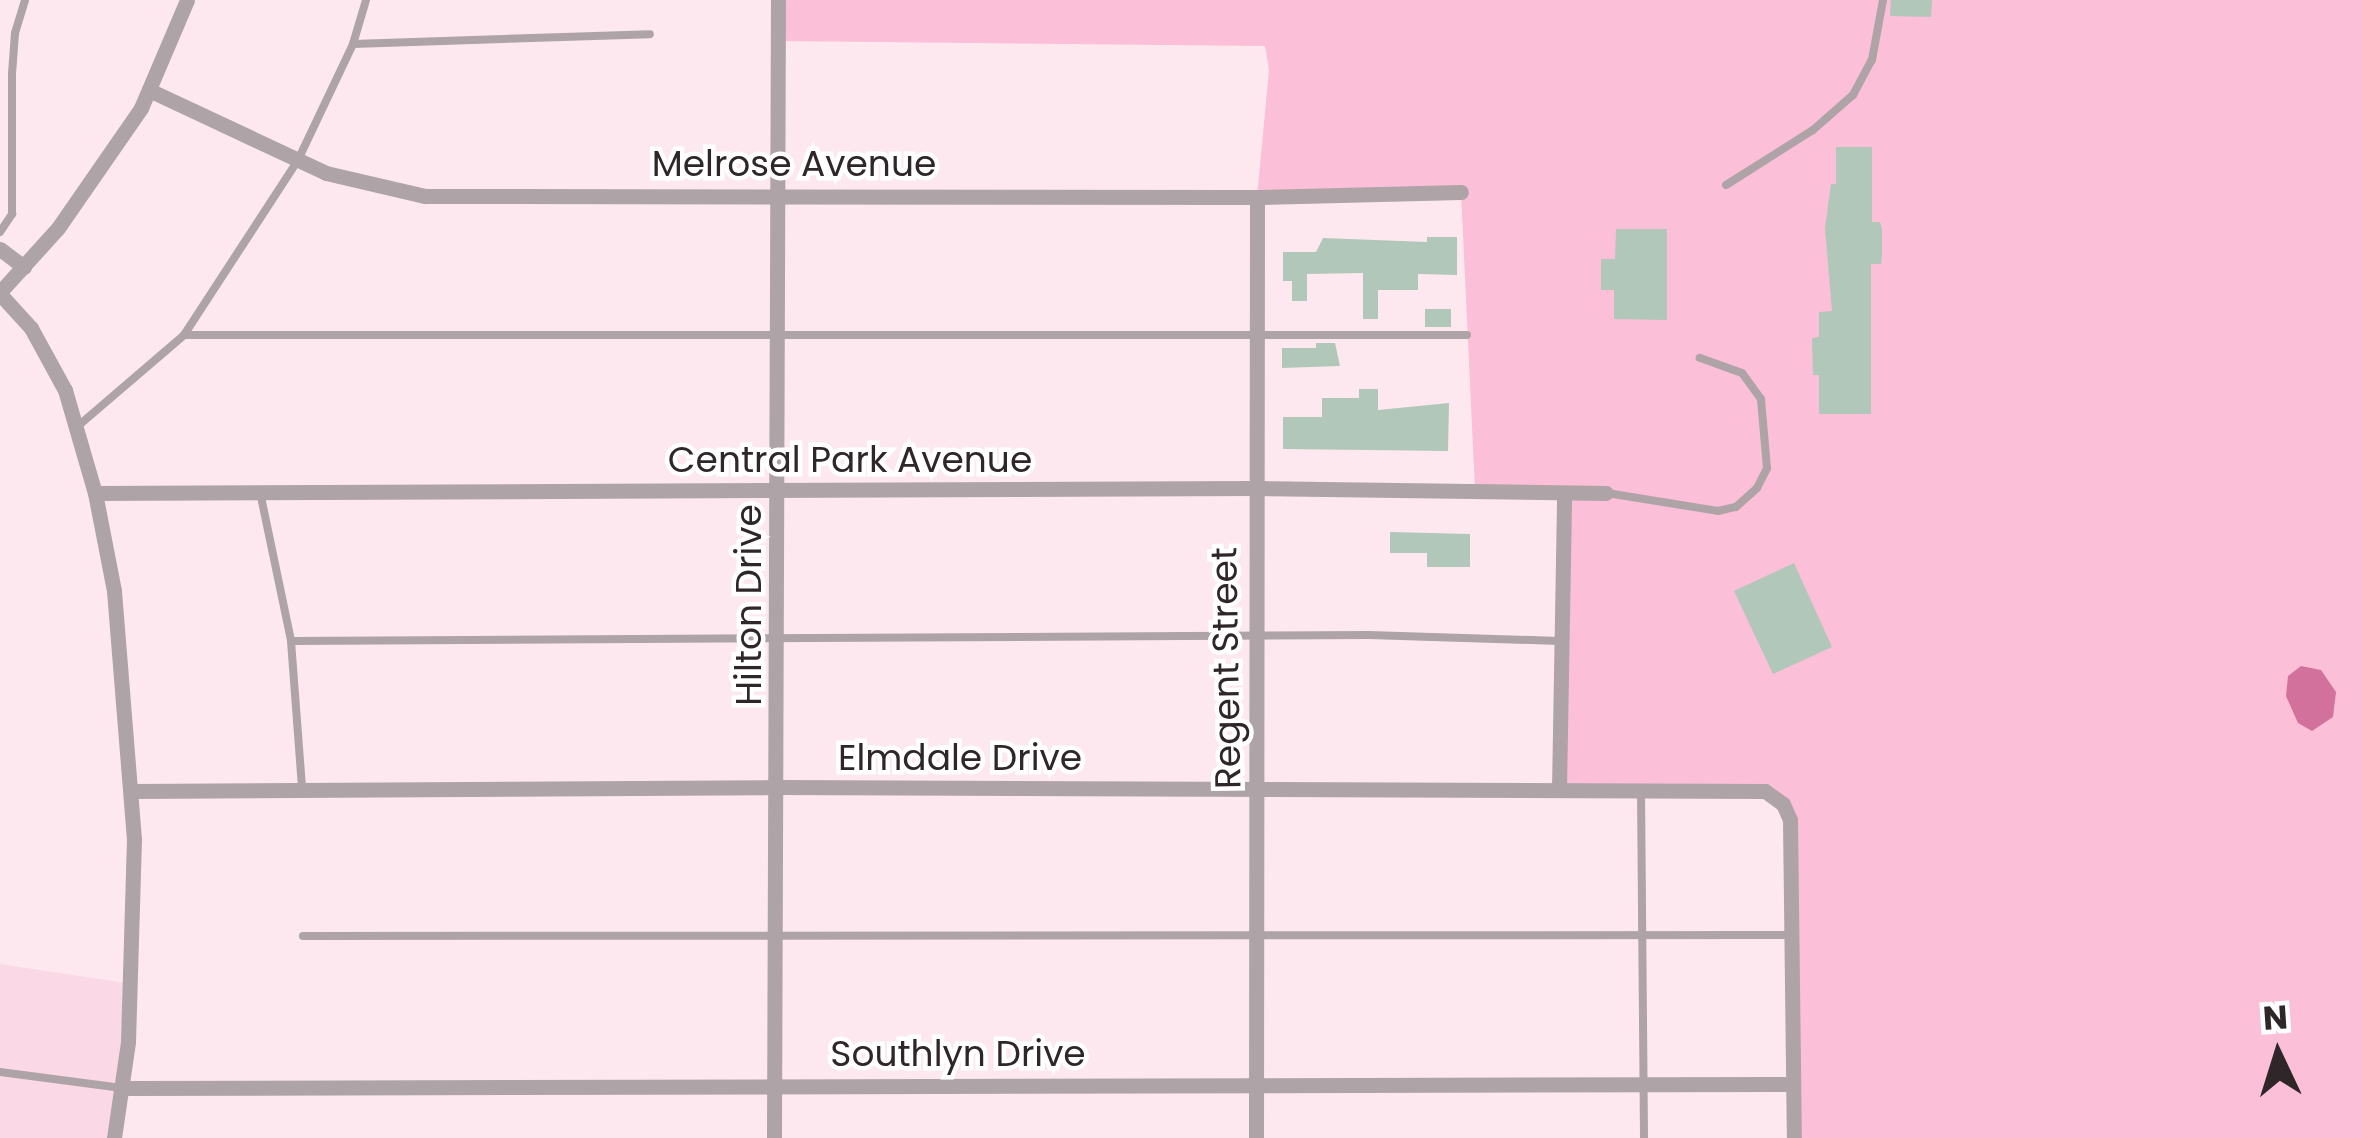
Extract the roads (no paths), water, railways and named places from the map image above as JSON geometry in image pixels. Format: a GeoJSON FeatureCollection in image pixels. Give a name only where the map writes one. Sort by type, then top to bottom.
{"type":"FeatureCollection","features":[{"type":"Feature","properties":{"kind":"street"},"geometry":{"type":"LineString","coordinates":[[115,1138],[132,984],[133,791],[114,591],[78,426],[42,346],[0,293],[97,175],[149,90],[187,0]]}},
{"type":"Feature","properties":{"kind":"street","name":"Hilton Drive"},"geometry":{"type":"LineString","coordinates":[[774,1138],[779,787],[778,0]]}},
{"type":"Feature","properties":{"kind":"street","name":"Melrose Avenue"},"geometry":{"type":"LineString","coordinates":[[149,90],[358,184],[425,196],[1257,197],[1461,192]]}},
{"type":"Feature","properties":{"kind":"street","name":"Regent Street"},"geometry":{"type":"LineString","coordinates":[[1256,1138],[1257,197]]}},
{"type":"Feature","properties":{"kind":"street"},"geometry":{"type":"LineString","coordinates":[[0,249],[24,267]]}},
{"type":"Feature","properties":{"kind":"street","name":"Central Park Avenue"},"geometry":{"type":"LineString","coordinates":[[95,493],[1254,488],[1606,493]]}},
{"type":"Feature","properties":{"kind":"street"},"geometry":{"type":"LineString","coordinates":[[1559,789],[1564,494]]}},
{"type":"Feature","properties":{"kind":"street","name":"Elmdale Drive"},"geometry":{"type":"LineString","coordinates":[[133,791],[779,787],[1759,790],[1783,804],[1790,820],[1793,935]]}},
{"type":"Feature","properties":{"kind":"street"},"geometry":{"type":"LineString","coordinates":[[1793,935],[1794,1138]]}},
{"type":"Feature","properties":{"kind":"street","name":"Southlyn Drive"},"geometry":{"type":"LineString","coordinates":[[124,1088],[1792,1084]]}},
{"type":"Feature","properties":{"kind":"lane"},"geometry":{"type":"LineString","coordinates":[[0,232],[12,214],[13,56],[25,0]]}},
{"type":"Feature","properties":{"kind":"lane"},"geometry":{"type":"LineString","coordinates":[[78,426],[184,335],[298,160],[353,44],[366,0]]}},
{"type":"Feature","properties":{"kind":"lane"},"geometry":{"type":"LineString","coordinates":[[1726,185],[1825,121],[1853,94],[1872,60],[1883,0]]}},
{"type":"Feature","properties":{"kind":"lane"},"geometry":{"type":"LineString","coordinates":[[353,44],[650,34]]}},
{"type":"Feature","properties":{"kind":"lane"},"geometry":{"type":"LineString","coordinates":[[0,56],[13,56]]}},
{"type":"Feature","properties":{"kind":"lane"},"geometry":{"type":"LineString","coordinates":[[184,335],[1255,339],[1468,335]]}},
{"type":"Feature","properties":{"kind":"lane"},"geometry":{"type":"LineString","coordinates":[[1606,493],[1718,511],[1736,507],[1757,488],[1768,468],[1761,399],[1742,373],[1700,358]]}},
{"type":"Feature","properties":{"kind":"lane"},"geometry":{"type":"LineString","coordinates":[[259,490],[291,641],[302,789]]}},
{"type":"Feature","properties":{"kind":"lane"},"geometry":{"type":"LineString","coordinates":[[291,641],[1558,641]]}},
{"type":"Feature","properties":{"kind":"lane"},"geometry":{"type":"LineString","coordinates":[[1641,788],[1644,1138]]}},
{"type":"Feature","properties":{"kind":"lane"},"geometry":{"type":"LineString","coordinates":[[303,936],[1793,935]]}},
{"type":"Feature","properties":{"kind":"lane"},"geometry":{"type":"LineString","coordinates":[[0,1072],[124,1088]]}}]}
